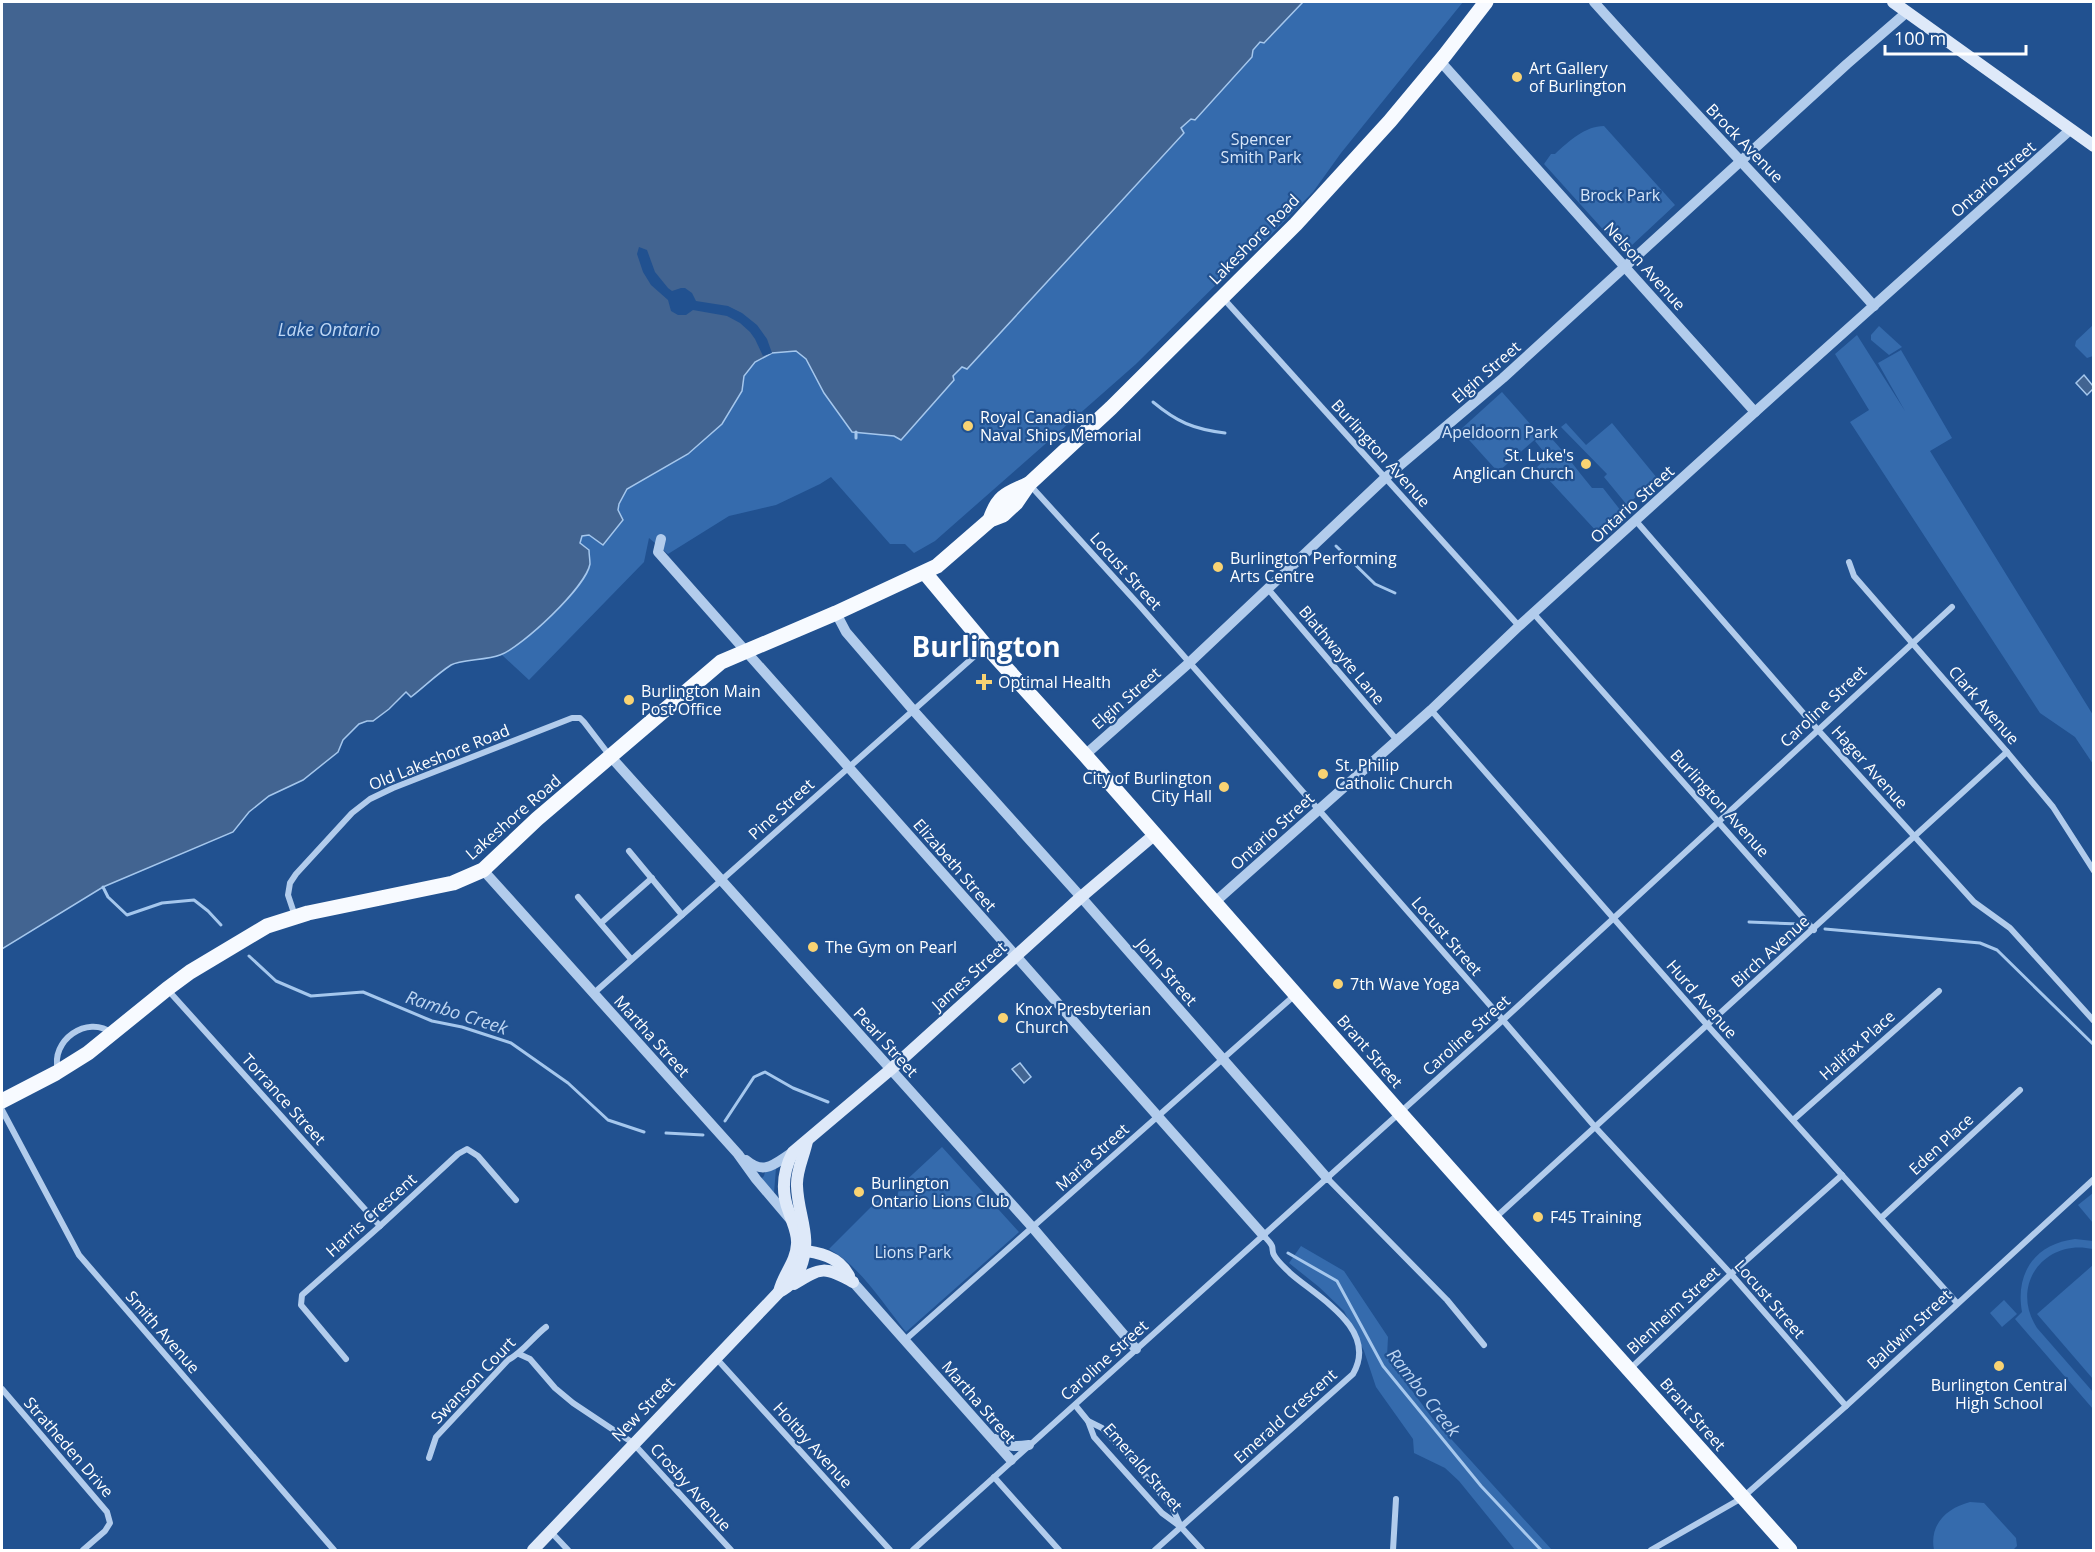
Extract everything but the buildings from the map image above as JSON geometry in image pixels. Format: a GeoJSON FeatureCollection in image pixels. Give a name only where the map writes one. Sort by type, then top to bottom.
{"type":"FeatureCollection","features":[{"type":"Feature","properties":{"kind":"main road","name":"Lakeshore Road"},"geometry":{"type":"LineString","coordinates":[[2,1101],[88,1053],[190,972],[267,926],[296,916],[453,884],[483,870],[537,819],[721,662],[925,573],[945,560],[990,520],[1003,515],[1016,504],[1029,484],[1111,408],[1302,218],[1440,61],[1486,2]]}},
{"type":"Feature","properties":{"kind":"main road"},"geometry":{"type":"LineString","coordinates":[[1893,2],[2094,146]]}},
{"type":"Feature","properties":{"kind":"main road","name":"Brant Street"},"geometry":{"type":"LineString","coordinates":[[925,573],[986,646],[1085,754],[1154,836],[1790,1551]]}},
{"type":"Feature","properties":{"kind":"main road","name":"James Street"},"geometry":{"type":"LineString","coordinates":[[793,1152],[890,1070],[1081,897],[1154,836]]}},
{"type":"Feature","properties":{"kind":"main road"},"geometry":{"type":"LineString","coordinates":[[801,1251],[806,1239],[797,1186],[807,1141]]}},
{"type":"Feature","properties":{"kind":"main road"},"geometry":{"type":"LineString","coordinates":[[793,1152],[786,1170],[784,1185],[786,1202],[801,1251]]}},
{"type":"Feature","properties":{"kind":"main road"},"geometry":{"type":"LineString","coordinates":[[801,1251],[823,1253],[847,1271],[853,1282]]}},
{"type":"Feature","properties":{"kind":"main road","name":"New Street"},"geometry":{"type":"LineString","coordinates":[[533,1551],[633,1443],[799,1273],[801,1251]]}},
{"type":"Feature","properties":{"kind":"main road"},"geometry":{"type":"LineString","coordinates":[[784,1289],[820,1269],[837,1272],[853,1282]]}},
{"type":"Feature","properties":{"kind":"street","name":"Brock Avenue"},"geometry":{"type":"LineString","coordinates":[[1594,2],[1874,306]]}},
{"type":"Feature","properties":{"kind":"street","name":"Elgin Street"},"geometry":{"type":"LineString","coordinates":[[1085,754],[1189,663],[1385,478],[1503,378],[1907,12]]}},
{"type":"Feature","properties":{"kind":"street","name":"Nelson Avenue"},"geometry":{"type":"LineString","coordinates":[[1440,61],[1755,412]]}},
{"type":"Feature","properties":{"kind":"street","name":"Ontario Street"},"geometry":{"type":"LineString","coordinates":[[1215,902],[1431,710],[1519,626],[2070,130]]}},
{"type":"Feature","properties":{"kind":"street","name":"Burlington Avenue"},"geometry":{"type":"LineString","coordinates":[[1223,297],[1519,626]]}},
{"type":"Feature","properties":{"kind":"street","name":"Locust Street"},"geometry":{"type":"LineString","coordinates":[[1029,484],[1189,663],[1596,1128],[1731,1275],[1846,1406]]}},
{"type":"Feature","properties":{"kind":"street","name":"Hager Avenue"},"geometry":{"type":"LineString","coordinates":[[1636,521],[1818,730],[1974,902],[2010,928],[2093,1021]]}},
{"type":"Feature","properties":{"kind":"street","name":"Elizabeth Street"},"geometry":{"type":"LineString","coordinates":[[661,539],[658,552],[1263,1235]]}},
{"type":"Feature","properties":{"kind":"street","name":"Clark Avenue"},"geometry":{"type":"LineString","coordinates":[[1849,562],[1854,576],[2053,807],[2094,871]]}},
{"type":"Feature","properties":{"kind":"street","name":"Blathwayte Lane"},"geometry":{"type":"LineString","coordinates":[[1268,589],[1396,739]]}},
{"type":"Feature","properties":{"kind":"street","name":"Caroline Street"},"geometry":{"type":"LineString","coordinates":[[913,1551],[1011,1460],[1503,1020],[1952,607]]}},
{"type":"Feature","properties":{"kind":"street","name":"John Street"},"geometry":{"type":"LineString","coordinates":[[836,613],[846,632],[913,710],[1081,897],[1327,1178],[1447,1300],[1484,1345]]}},
{"type":"Feature","properties":{"kind":"street","name":"Burlington Avenue"},"geometry":{"type":"LineString","coordinates":[[1534,614],[1814,930]]}},
{"type":"Feature","properties":{"kind":"street","name":"Pine Street"},"geometry":{"type":"LineString","coordinates":[[594,993],[986,646]]}},
{"type":"Feature","properties":{"kind":"street","name":"Hurd Avenue"},"geometry":{"type":"LineString","coordinates":[[1431,710],[1708,1026],[1957,1303]]}},
{"type":"Feature","properties":{"kind":"street","name":"Old Lakeshore Road"},"geometry":{"type":"LineString","coordinates":[[296,916],[288,895],[290,883],[342,822],[370,799],[572,718],[580,718],[611,757]]}},
{"type":"Feature","properties":{"kind":"street","name":"Birch Avenue"},"geometry":{"type":"LineString","coordinates":[[1495,1218],[2007,752]]}},
{"type":"Feature","properties":{"kind":"street","name":"Pearl Street"},"geometry":{"type":"LineString","coordinates":[[611,757],[1033,1228],[1136,1349]]}},
{"type":"Feature","properties":{"kind":"street"},"geometry":{"type":"LineString","coordinates":[[629,851],[682,915]]}},
{"type":"Feature","properties":{"kind":"street","name":"Martha Street"},"geometry":{"type":"LineString","coordinates":[[483,870],[723,1136],[794,1226]]}},
{"type":"Feature","properties":{"kind":"street"},"geometry":{"type":"LineString","coordinates":[[601,923],[652,878]]}},
{"type":"Feature","properties":{"kind":"street"},"geometry":{"type":"LineString","coordinates":[[578,897],[631,959]]}},
{"type":"Feature","properties":{"kind":"street","name":"Torrance Street"},"geometry":{"type":"LineString","coordinates":[[167,989],[380,1227]]}},
{"type":"Feature","properties":{"kind":"street","name":"Halifax Place"},"geometry":{"type":"LineString","coordinates":[[1793,1120],[1939,991]]}},
{"type":"Feature","properties":{"kind":"street","name":"Maria Street"},"geometry":{"type":"LineString","coordinates":[[905,1340],[1296,994]]}},
{"type":"Feature","properties":{"kind":"street"},"geometry":{"type":"LineString","coordinates":[[58,1071],[57,1054],[61,1045],[75,1032],[93,1026],[105,1028],[112,1033]]}},
{"type":"Feature","properties":{"kind":"street","name":"Eden Place"},"geometry":{"type":"LineString","coordinates":[[1881,1218],[2020,1089]]}},
{"type":"Feature","properties":{"kind":"street","name":"Smith Avenue"},"geometry":{"type":"LineString","coordinates":[[2,1110],[79,1255],[334,1551]]}},
{"type":"Feature","properties":{"kind":"street","name":"Harris Crescent"},"geometry":{"type":"LineString","coordinates":[[346,1359],[304,1310],[300,1299],[302,1295],[380,1227],[458,1154],[467,1149],[478,1156],[516,1200]]}},
{"type":"Feature","properties":{"kind":"street"},"geometry":{"type":"LineString","coordinates":[[738,1154],[761,1169],[793,1152]]}},
{"type":"Feature","properties":{"kind":"street","name":"Blenheim Street"},"geometry":{"type":"LineString","coordinates":[[1630,1369],[1842,1175]]}},
{"type":"Feature","properties":{"kind":"street","name":"Baldwin Street"},"geometry":{"type":"LineString","coordinates":[[1652,1551],[1742,1498],[2094,1179]]}},
{"type":"Feature","properties":{"kind":"street","name":"Emerald Crescent"},"geometry":{"type":"LineString","coordinates":[[1155,1551],[1353,1374],[1359,1363],[1356,1337],[1347,1322],[1334,1308],[1289,1272],[1274,1255],[1272,1246],[1263,1235]]}},
{"type":"Feature","properties":{"kind":"street","name":"Martha Street"},"geometry":{"type":"LineString","coordinates":[[853,1282],[1011,1460]]}},
{"type":"Feature","properties":{"kind":"street","name":"Swanson Court"},"geometry":{"type":"LineString","coordinates":[[429,1458],[436,1437],[508,1360],[519,1354],[532,1338],[546,1327]]}},
{"type":"Feature","properties":{"kind":"street","name":"Crosby Avenue"},"geometry":{"type":"LineString","coordinates":[[519,1354],[530,1359],[555,1388],[573,1403],[633,1443],[731,1551]]}},
{"type":"Feature","properties":{"kind":"street","name":"Holtby Avenue"},"geometry":{"type":"LineString","coordinates":[[716,1357],[890,1551]]}},
{"type":"Feature","properties":{"kind":"street","name":"Stratheden Drive"},"geometry":{"type":"LineString","coordinates":[[2,1389],[107,1512],[110,1523],[105,1531],[83,1551]]}},
{"type":"Feature","properties":{"kind":"street","name":"Emerald Street"},"geometry":{"type":"LineString","coordinates":[[1075,1405],[1088,1421],[1094,1437],[1162,1513],[1181,1527],[1202,1551]]}},
{"type":"Feature","properties":{"kind":"street","name":"Emerald Street"},"geometry":{"type":"LineString","coordinates":[[1088,1421],[1102,1428],[1129,1457],[1172,1507],[1181,1527]]}},
{"type":"Feature","properties":{"kind":"street"},"geometry":{"type":"LineString","coordinates":[[992,1437],[1004,1445],[1014,1447],[1029,1445]]}},
{"type":"Feature","properties":{"kind":"street"},"geometry":{"type":"LineString","coordinates":[[994,1477],[1059,1551]]}},
{"type":"Feature","properties":{"kind":"street"},"geometry":{"type":"LineString","coordinates":[[1393,1551],[1395,1499]]}},
{"type":"Feature","properties":{"kind":"street"},"geometry":{"type":"LineString","coordinates":[[551,1532],[568,1551]]}},
{"type":"Feature","properties":{"kind":"green space","name":"Spencer Smith Park"},"geometry":{"type":"Polygon","coordinates":[[[1303,2],[1463,2],[1341,153],[1313,192],[1256,250],[1250,251],[1136,364],[935,541],[914,553],[905,544],[890,544],[831,477],[776,505],[729,516],[668,554],[649,538],[644,562],[529,680],[502,655],[518,644],[566,601],[582,536],[589,535],[603,545],[623,520],[618,510],[627,489],[688,454],[722,424],[742,391],[743,376],[755,362],[772,353],[796,351],[806,359],[862,433],[894,436],[962,367],[967,369],[1183,133],[1181,128],[1252,57],[1252,50],[1260,42],[1265,43],[1303,2]]]}},
{"type":"Feature","properties":{"kind":"green space","name":"Brock Park"},"geometry":{"type":"Polygon","coordinates":[[[1604,126],[1675,205],[1631,246],[1623,239],[1617,245],[1544,164],[1551,154],[1555,154],[1578,135],[1604,126]]]}},
{"type":"Feature","properties":{"kind":"green space"},"geometry":{"type":"Polygon","coordinates":[[[2093,325],[2093,356],[2087,358],[2075,346],[2076,341],[2093,325]]]}},
{"type":"Feature","properties":{"kind":"green space"},"geometry":{"type":"Polygon","coordinates":[[[1879,326],[1902,347],[1889,355],[1871,340],[1871,335],[1879,326]]]}},
{"type":"Feature","properties":{"kind":"green space"},"geometry":{"type":"Polygon","coordinates":[[[1857,335],[1905,411],[1878,363],[1901,350],[1952,438],[1930,451],[2093,715],[2093,764],[2075,737],[2040,713],[1850,422],[1869,410],[1835,354],[1857,335]]]}},
{"type":"Feature","properties":{"kind":"green space","name":"Apeldoorn Park"},"geometry":{"type":"Polygon","coordinates":[[[1502,392],[1540,435],[1498,472],[1460,430],[1502,392]]]}},
{"type":"Feature","properties":{"kind":"green space"},"geometry":{"type":"Polygon","coordinates":[[[1566,423],[1586,445],[1612,423],[1657,478],[1627,505],[1604,477],[1607,474],[1561,427],[1566,423]]]}},
{"type":"Feature","properties":{"kind":"green space"},"geometry":{"type":"Polygon","coordinates":[[[1545,432],[1592,488],[1603,488],[1621,511],[1598,533],[1537,467],[1548,457],[1535,441],[1545,432]]]}},
{"type":"Feature","properties":{"kind":"green space","name":"Lions Park"},"geometry":{"type":"Polygon","coordinates":[[[942,1147],[1019,1232],[906,1332],[851,1265],[829,1249],[879,1199],[896,1200],[900,1186],[942,1147]]]}},
{"type":"Feature","properties":{"kind":"green space"},"geometry":{"type":"Polygon","coordinates":[[[776,1168],[774,1193],[761,1179],[765,1172],[776,1168]]]}},
{"type":"Feature","properties":{"kind":"green space"},"geometry":{"type":"Polygon","coordinates":[[[2093,1193],[2093,1223],[2078,1205],[2093,1193]]]}},
{"type":"Feature","properties":{"kind":"green space"},"geometry":{"type":"Polygon","coordinates":[[[2075,1239],[2093,1241],[2093,1249],[2076,1247],[2060,1251],[2047,1258],[2036,1268],[2027,1296],[2029,1312],[2037,1328],[2093,1392],[2093,1409],[2015,1319],[2022,1312],[2022,1285],[2031,1263],[2049,1247],[2075,1239]]]}},
{"type":"Feature","properties":{"kind":"green space"},"geometry":{"type":"Polygon","coordinates":[[[1301,1246],[1344,1271],[1388,1337],[1387,1357],[1433,1419],[1552,1550],[1515,1550],[1459,1481],[1445,1468],[1414,1453],[1413,1439],[1376,1387],[1364,1351],[1344,1311],[1289,1263],[1301,1246]]]}},
{"type":"Feature","properties":{"kind":"green space"},"geometry":{"type":"Polygon","coordinates":[[[2093,1265],[2093,1379],[2037,1314],[2093,1265]]]}},
{"type":"Feature","properties":{"kind":"green space"},"geometry":{"type":"Polygon","coordinates":[[[2004,1300],[2017,1314],[2002,1327],[1990,1313],[2004,1300]]]}},
{"type":"Feature","properties":{"kind":"green space"},"geometry":{"type":"Polygon","coordinates":[[[1970,1502],[1984,1503],[2016,1538],[2017,1546],[2013,1550],[1934,1550],[1934,1532],[1942,1518],[1954,1508],[1970,1502]]]}},
{"type":"Feature","properties":{"kind":"water","name":"Lake Ontario"},"geometry":{"type":"Polygon","coordinates":[[[2,2],[1303,2],[1264,43],[1260,42],[1253,50],[1252,57],[1195,120],[1191,119],[1181,128],[1184,133],[967,369],[962,367],[953,376],[954,380],[901,440],[894,436],[852,432],[824,393],[806,359],[796,351],[772,353],[755,362],[744,376],[742,391],[722,424],[688,454],[627,489],[618,510],[623,520],[603,545],[589,535],[582,536],[580,543],[589,550],[590,564],[586,574],[566,601],[523,641],[500,655],[451,665],[411,697],[406,692],[373,721],[359,724],[343,740],[338,752],[303,780],[269,796],[249,812],[233,832],[103,887],[2,949],[2,2]]]}},
{"type":"Feature","properties":{"kind":"water"},"geometry":{"type":"Polygon","coordinates":[[[2084,375],[2093,386],[2087,395],[2076,383],[2084,375]]]}},
{"type":"Feature","properties":{"kind":"water"},"geometry":{"type":"Polygon","coordinates":[[[1020,1063],[1031,1077],[1024,1083],[1012,1069],[1020,1063]]]}},
{"type":"Feature","properties":{"kind":"pier"},"geometry":{"type":"Polygon","coordinates":[[[639,247],[647,250],[655,272],[668,288],[672,291],[685,288],[692,293],[696,301],[728,306],[742,313],[757,325],[767,339],[772,353],[763,356],[750,332],[727,316],[693,310],[686,315],[678,315],[671,311],[668,300],[651,285],[643,272],[637,254],[639,247]]]}},
{"type":"Feature","properties":{"kind":"waterway"},"geometry":{"type":"LineString","coordinates":[[1153,402],[1186,424],[1225,433]]}},
{"type":"Feature","properties":{"kind":"waterway"},"geometry":{"type":"LineString","coordinates":[[856,432],[856,438]]}},
{"type":"Feature","properties":{"kind":"waterway"},"geometry":{"type":"LineString","coordinates":[[1336,546],[1375,584],[1395,593]]}},
{"type":"Feature","properties":{"kind":"waterway"},"geometry":{"type":"LineString","coordinates":[[103,887],[108,897],[127,915],[162,903],[194,900],[221,925]]}},
{"type":"Feature","properties":{"kind":"waterway"},"geometry":{"type":"LineString","coordinates":[[1749,922],[1800,924]]}},
{"type":"Feature","properties":{"kind":"waterway"},"geometry":{"type":"LineString","coordinates":[[1825,929],[1980,943],[1997,950],[2094,1045]]}},
{"type":"Feature","properties":{"kind":"waterway","name":"Rambo Creek"},"geometry":{"type":"LineString","coordinates":[[249,956],[276,981],[311,996],[363,992],[432,1021],[462,1027],[511,1043],[568,1083],[608,1120],[644,1132]]}},
{"type":"Feature","properties":{"kind":"waterway","name":"Rambo Creek"},"geometry":{"type":"LineString","coordinates":[[725,1121],[754,1077],[765,1072],[793,1088],[828,1102]]}},
{"type":"Feature","properties":{"kind":"waterway","name":"Rambo Creek"},"geometry":{"type":"LineString","coordinates":[[666,1133],[703,1135]]}},
{"type":"Feature","properties":{"kind":"waterway","name":"Rambo Creek"},"geometry":{"type":"LineString","coordinates":[[1288,1253],[1337,1281],[1383,1366],[1481,1486],[1541,1550]]}},
{"type":"Feature","properties":{"kind":"place","name":"Art Gallery of Burlington"},"geometry":{"type":"Point","coordinates":[1517,77]}},
{"type":"Feature","properties":{"kind":"place","name":"Royal Canadian Naval Ships Memorial"},"geometry":{"type":"Point","coordinates":[968,426]}},
{"type":"Feature","properties":{"kind":"place","name":"St. Luke's Anglican Church"},"geometry":{"type":"Point","coordinates":[1586,464]}},
{"type":"Feature","properties":{"kind":"place","name":"Burlington Performing Arts Centre"},"geometry":{"type":"Point","coordinates":[1218,567]}},
{"type":"Feature","properties":{"kind":"place","name":"Optimal Health"},"geometry":{"type":"Point","coordinates":[984,682]}},
{"type":"Feature","properties":{"kind":"place","name":"Burlington Main Post Office"},"geometry":{"type":"Point","coordinates":[629,700]}},
{"type":"Feature","properties":{"kind":"place","name":"St. Philip Catholic Church"},"geometry":{"type":"Point","coordinates":[1323,774]}},
{"type":"Feature","properties":{"kind":"place","name":"City of Burlington City Hall"},"geometry":{"type":"Point","coordinates":[1224,787]}},
{"type":"Feature","properties":{"kind":"place","name":"The Gym on Pearl"},"geometry":{"type":"Point","coordinates":[813,947]}},
{"type":"Feature","properties":{"kind":"place","name":"7th Wave Yoga"},"geometry":{"type":"Point","coordinates":[1338,984]}},
{"type":"Feature","properties":{"kind":"place","name":"Knox Presbyterian Church"},"geometry":{"type":"Point","coordinates":[1003,1018]}},
{"type":"Feature","properties":{"kind":"place","name":"Burlington Ontario Lions Club"},"geometry":{"type":"Point","coordinates":[859,1192]}},
{"type":"Feature","properties":{"kind":"place","name":"F45 Training"},"geometry":{"type":"Point","coordinates":[1538,1217]}},
{"type":"Feature","properties":{"kind":"place","name":"Burlington Central High School"},"geometry":{"type":"Point","coordinates":[1999,1366]}},
{"type":"Feature","properties":{"kind":"district","name":"Burlington"},"geometry":{"type":"Point","coordinates":[986,646]}}]}
